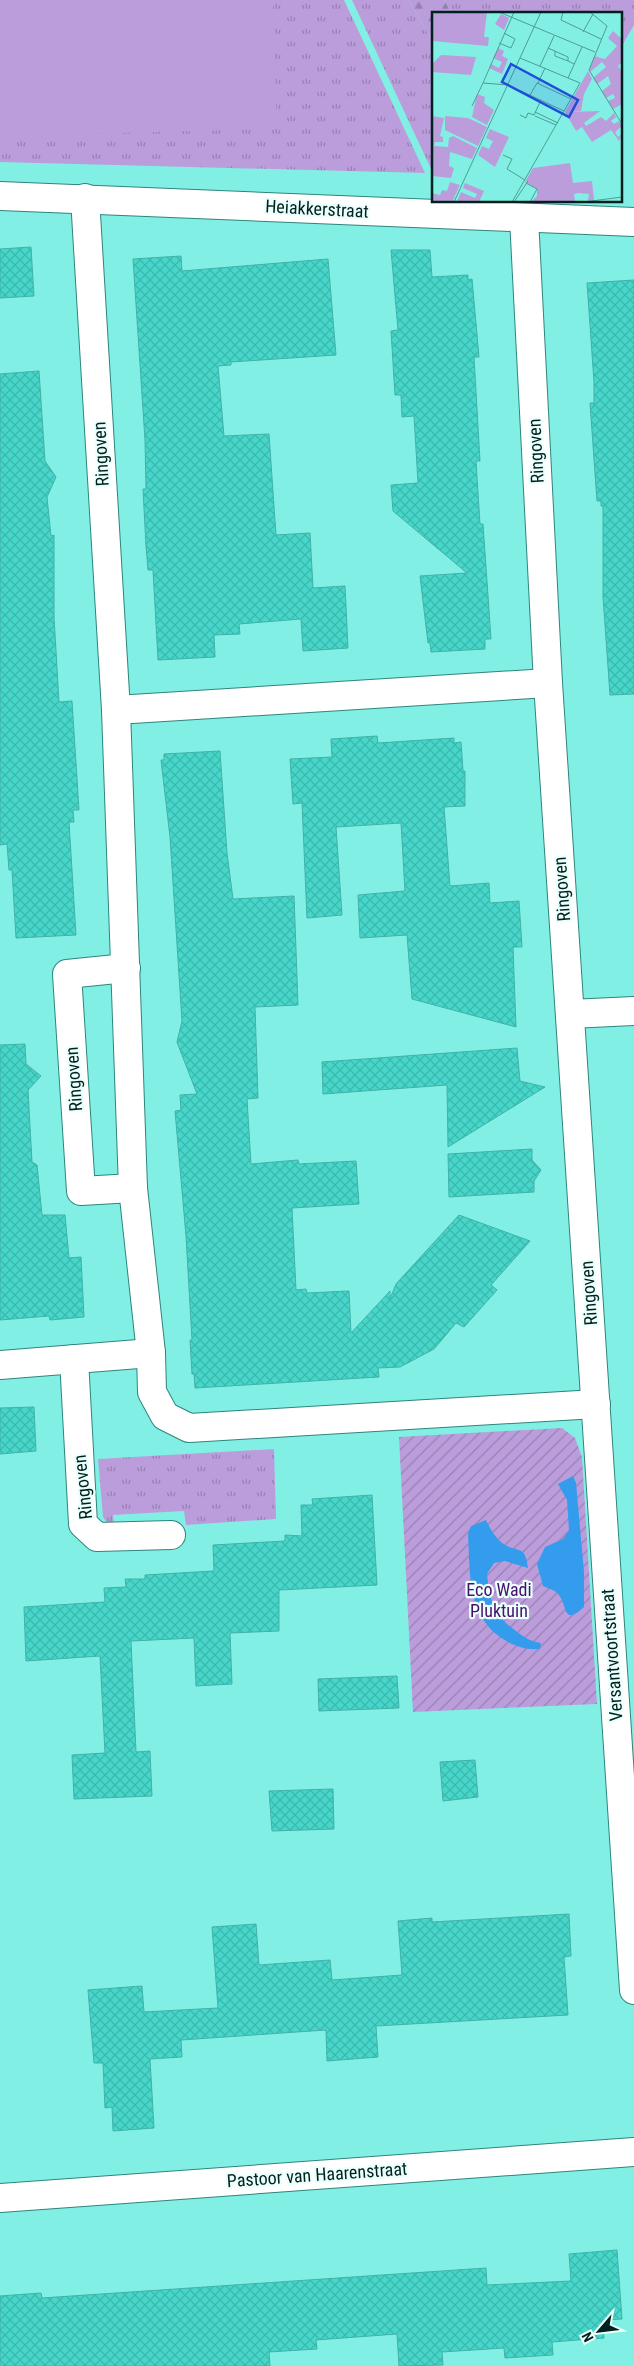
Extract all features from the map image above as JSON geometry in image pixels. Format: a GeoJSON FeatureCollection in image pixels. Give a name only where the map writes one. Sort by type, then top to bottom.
{"type":"FeatureCollection","features":[{"type":"Feature","properties":{"kind":"street","name":"Heiakkerstraat"},"geometry":{"type":"LineString","coordinates":[[0,196],[634,222]]}},
{"type":"Feature","properties":{"kind":"street","name":"Ringoven"},"geometry":{"type":"LineString","coordinates":[[85,198],[116,710],[133,1188],[151,1354],[152,1392],[165,1416],[189,1428],[596,1404],[548,683],[524,218]]}},
{"type":"Feature","properties":{"kind":"street"},"geometry":{"type":"LineString","coordinates":[[116,710],[548,683]]}},
{"type":"Feature","properties":{"kind":"street","name":"Ringoven"},"geometry":{"type":"LineString","coordinates":[[126,968],[67,974],[81,1191],[133,1188]]}},
{"type":"Feature","properties":{"kind":"street"},"geometry":{"type":"LineString","coordinates":[[570,1014],[634,1010]]}},
{"type":"Feature","properties":{"kind":"street"},"geometry":{"type":"LineString","coordinates":[[0,1365],[151,1354]]}},
{"type":"Feature","properties":{"kind":"street","name":"Ringoven"},"geometry":{"type":"LineString","coordinates":[[74,1359],[83,1524],[97,1537],[171,1535]]}},
{"type":"Feature","properties":{"kind":"street","name":"Versantvoortstraat"},"geometry":{"type":"LineString","coordinates":[[596,1404],[631,1906],[634,1990]]}},
{"type":"Feature","properties":{"kind":"street","name":"Pastoor van Haarenstraat"},"geometry":{"type":"LineString","coordinates":[[0,2198],[634,2152]]}},
{"type":"Feature","properties":{"kind":"green space"},"geometry":{"type":"Polygon","coordinates":[[[0,0],[344,0],[425,173],[0,162],[0,0]]]}},
{"type":"Feature","properties":{"kind":"green space"},"geometry":{"type":"Polygon","coordinates":[[[0,0],[273,0],[277,129],[0,136],[0,0]]]}},
{"type":"Feature","properties":{"kind":"green space"},"geometry":{"type":"Polygon","coordinates":[[[352,0],[409,0],[432,40],[432,171],[352,0]]]}},
{"type":"Feature","properties":{"kind":"green space"},"geometry":{"type":"Polygon","coordinates":[[[409,0],[444,0],[451,12],[432,12],[432,40],[409,0]]]}},
{"type":"Feature","properties":{"kind":"green space"},"geometry":{"type":"Polygon","coordinates":[[[444,0],[634,0],[634,25],[622,46],[622,12],[451,12],[444,0]]]}},
{"type":"Feature","properties":{"kind":"green space","name":"Eco Wadi Pluktuin"},"geometry":{"type":"Polygon","coordinates":[[[562,1428],[575,1438],[582,1457],[597,1704],[413,1712],[399,1437],[562,1428]]]}},
{"type":"Feature","properties":{"kind":"green space"},"geometry":{"type":"Polygon","coordinates":[[[274,1449],[276,1519],[186,1525],[184,1511],[113,1515],[114,1526],[107,1523],[103,1517],[98,1459],[274,1449]]]}},
{"type":"Feature","properties":{"kind":"water"},"geometry":{"type":"Polygon","coordinates":[[[573,1476],[576,1483],[584,1572],[584,1607],[577,1613],[569,1615],[557,1593],[543,1586],[537,1564],[545,1547],[563,1539],[569,1530],[567,1500],[558,1484],[573,1476]]]}},
{"type":"Feature","properties":{"kind":"water"},"geometry":{"type":"Polygon","coordinates":[[[486,1520],[493,1533],[502,1543],[523,1552],[528,1568],[505,1561],[494,1563],[487,1574],[491,1600],[502,1619],[508,1625],[522,1636],[541,1643],[540,1649],[529,1649],[509,1643],[489,1627],[481,1616],[472,1590],[468,1534],[471,1526],[486,1520]]]}},
{"type":"Feature","properties":{"kind":"building"},"geometry":{"type":"Polygon","coordinates":[[[31,247],[34,296],[0,298],[0,249],[31,247]]]}},
{"type":"Feature","properties":{"kind":"building"},"geometry":{"type":"Polygon","coordinates":[[[391,250],[430,250],[432,277],[468,275],[468,280],[472,279],[479,357],[474,357],[480,461],[476,461],[480,524],[483,524],[491,639],[485,639],[485,649],[431,652],[430,643],[428,643],[420,576],[467,573],[393,511],[391,485],[418,483],[414,416],[402,417],[401,395],[395,395],[391,331],[398,330],[391,250]]]}},
{"type":"Feature","properties":{"kind":"building"},"geometry":{"type":"Polygon","coordinates":[[[181,256],[182,271],[328,259],[336,355],[231,362],[231,365],[218,366],[224,436],[269,434],[276,535],[310,533],[313,588],[345,586],[348,648],[303,651],[301,619],[239,624],[240,634],[214,635],[215,657],[158,660],[153,570],[148,570],[146,546],[143,489],[146,489],[145,440],[133,259],[181,256]]]}},
{"type":"Feature","properties":{"kind":"building"},"geometry":{"type":"Polygon","coordinates":[[[634,280],[634,694],[610,695],[603,597],[603,506],[601,506],[601,501],[597,501],[590,403],[594,403],[594,382],[587,283],[634,280]]]}},
{"type":"Feature","properties":{"kind":"building"},"geometry":{"type":"Polygon","coordinates":[[[39,371],[45,461],[56,477],[47,497],[51,536],[54,535],[54,617],[59,702],[72,701],[79,810],[73,810],[74,822],[69,822],[76,935],[16,938],[12,870],[9,870],[7,844],[0,845],[0,374],[39,371]]]}},
{"type":"Feature","properties":{"kind":"building"},"geometry":{"type":"Polygon","coordinates":[[[377,736],[378,743],[454,738],[454,743],[461,742],[463,771],[465,771],[465,806],[444,807],[450,886],[489,883],[490,903],[519,901],[522,947],[513,947],[516,1027],[412,999],[407,935],[360,938],[358,895],[405,891],[401,823],[336,827],[342,915],[307,918],[302,803],[293,804],[290,759],[332,757],[331,739],[377,736]]]}},
{"type":"Feature","properties":{"kind":"building"},"geometry":{"type":"Polygon","coordinates":[[[220,751],[227,853],[233,899],[294,896],[298,1005],[255,1007],[258,1098],[247,1099],[251,1164],[298,1160],[299,1164],[356,1161],[359,1204],[292,1208],[296,1290],[306,1289],[307,1293],[349,1291],[351,1333],[390,1291],[390,1299],[396,1284],[459,1215],[530,1241],[491,1285],[497,1290],[464,1327],[456,1323],[434,1349],[400,1367],[378,1368],[379,1377],[195,1388],[194,1374],[192,1374],[186,1236],[175,1111],[181,1110],[180,1095],[197,1094],[177,1042],[182,1021],[170,837],[161,760],[164,760],[164,754],[220,751]]]}},
{"type":"Feature","properties":{"kind":"building"},"geometry":{"type":"Polygon","coordinates":[[[25,1044],[26,1064],[41,1076],[28,1090],[32,1162],[37,1165],[42,1215],[65,1215],[69,1258],[81,1257],[84,1317],[50,1320],[49,1316],[0,1320],[0,1045],[25,1044]]]}},
{"type":"Feature","properties":{"kind":"building"},"geometry":{"type":"Polygon","coordinates":[[[517,1048],[520,1081],[545,1087],[448,1147],[447,1085],[323,1094],[322,1062],[517,1048]]]}},
{"type":"Feature","properties":{"kind":"building"},"geometry":{"type":"Polygon","coordinates":[[[532,1149],[532,1160],[541,1170],[534,1181],[534,1192],[449,1197],[448,1154],[532,1149]]]}},
{"type":"Feature","properties":{"kind":"building"},"geometry":{"type":"Polygon","coordinates":[[[34,1407],[36,1451],[0,1454],[0,1408],[34,1407]]]}},
{"type":"Feature","properties":{"kind":"building"},"geometry":{"type":"Polygon","coordinates":[[[372,1495],[377,1585],[279,1590],[279,1631],[230,1633],[232,1684],[196,1686],[194,1638],[131,1641],[136,1752],[150,1751],[152,1796],[74,1799],[72,1755],[105,1753],[100,1656],[26,1661],[24,1607],[105,1602],[104,1588],[126,1587],[125,1579],[145,1579],[145,1575],[214,1571],[213,1545],[285,1541],[285,1535],[302,1536],[301,1505],[313,1505],[312,1499],[372,1495]]]}},
{"type":"Feature","properties":{"kind":"building"},"geometry":{"type":"Polygon","coordinates":[[[397,1676],[399,1708],[319,1711],[318,1679],[397,1676]]]}},
{"type":"Feature","properties":{"kind":"building"},"geometry":{"type":"Polygon","coordinates":[[[475,1760],[478,1797],[443,1801],[440,1762],[475,1760]]]}},
{"type":"Feature","properties":{"kind":"building"},"geometry":{"type":"Polygon","coordinates":[[[333,1789],[334,1829],[272,1831],[269,1791],[333,1789]]]}},
{"type":"Feature","properties":{"kind":"building"},"geometry":{"type":"Polygon","coordinates":[[[569,1914],[571,1956],[564,1957],[568,2015],[376,2026],[378,2057],[327,2061],[326,2030],[181,2040],[182,2057],[150,2059],[154,2128],[113,2131],[112,2107],[105,2108],[103,2063],[94,2063],[88,1990],[142,1986],[144,2012],[218,2008],[212,1927],[256,1924],[259,1965],[330,1960],[332,1980],[402,1975],[398,1921],[432,1918],[432,1922],[569,1914]]]}},
{"type":"Feature","properties":{"kind":"building"},"geometry":{"type":"Polygon","coordinates":[[[617,2250],[622,2319],[602,2320],[604,2338],[552,2342],[553,2355],[505,2358],[504,2348],[442,2352],[443,2365],[399,2366],[397,2334],[316,2340],[317,2349],[269,2352],[270,2366],[0,2366],[0,2296],[41,2293],[42,2298],[486,2268],[487,2285],[571,2281],[569,2254],[617,2250]]]}}]}
